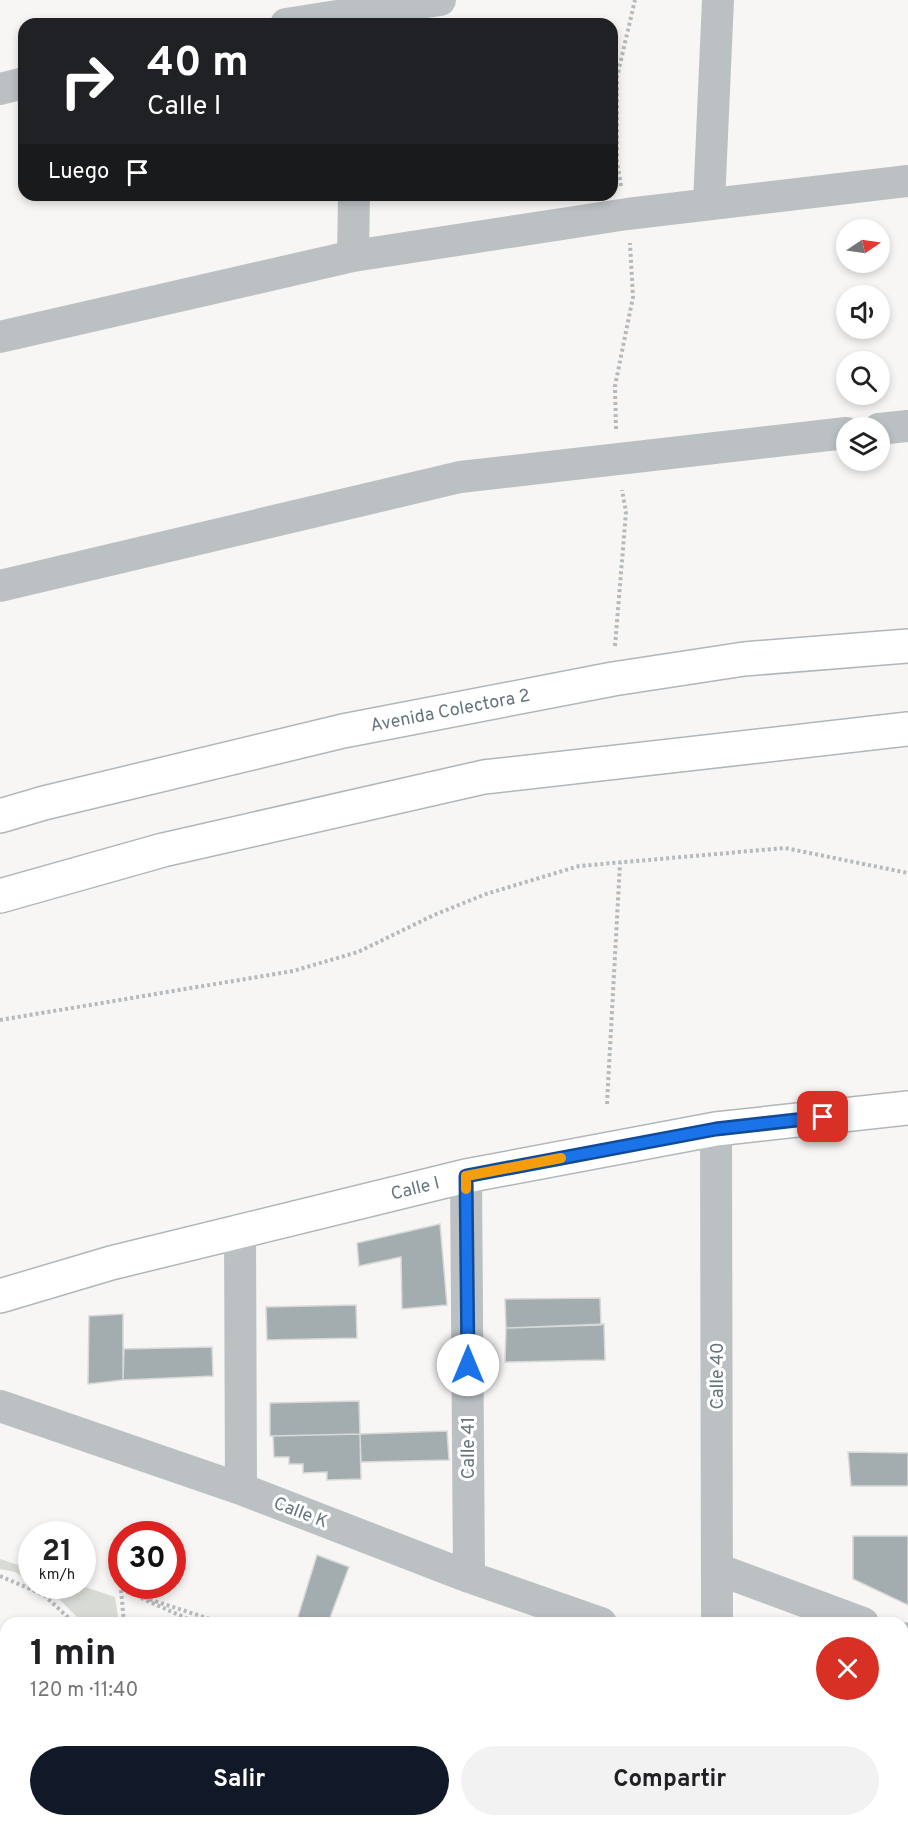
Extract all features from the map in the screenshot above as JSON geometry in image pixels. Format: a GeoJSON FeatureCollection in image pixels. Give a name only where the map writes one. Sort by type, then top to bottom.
{"type":"FeatureCollection","features":[{"type":"Feature","properties":{"kind":"street"},"geometry":{"type":"LineString","coordinates":[[322,18],[440,0]]}},
{"type":"Feature","properties":{"kind":"street"},"geometry":{"type":"LineString","coordinates":[[709,203],[718,0]]}},
{"type":"Feature","properties":{"kind":"street"},"geometry":{"type":"LineString","coordinates":[[0,90],[18,86]]}},
{"type":"Feature","properties":{"kind":"street"},"geometry":{"type":"LineString","coordinates":[[0,337],[353,256],[627,214],[908,181]]}},
{"type":"Feature","properties":{"kind":"street"},"geometry":{"type":"LineString","coordinates":[[353,256],[354,201]]}},
{"type":"Feature","properties":{"kind":"street"},"geometry":{"type":"LineString","coordinates":[[890,428],[908,426]]}},
{"type":"Feature","properties":{"kind":"street"},"geometry":{"type":"LineString","coordinates":[[0,586],[460,477],[617,461],[836,434]]}},
{"type":"Feature","properties":{"kind":"street","name":"Avenida Colectora 2"},"geometry":{"type":"LineString","coordinates":[[0,816],[55,800],[343,732],[613,679],[744,659],[908,646]]}},
{"type":"Feature","properties":{"kind":"street"},"geometry":{"type":"LineString","coordinates":[[0,896],[163,850],[484,777],[908,729]]}},
{"type":"Feature","properties":{"kind":"street","name":"Calle I"},"geometry":{"type":"LineString","coordinates":[[0,1296],[111,1263],[466,1176],[716,1129],[908,1108]]}},
{"type":"Feature","properties":{"kind":"street","name":"Calle 40"},"geometry":{"type":"LineString","coordinates":[[716,1129],[717,1617]]}},
{"type":"Feature","properties":{"kind":"street","name":"Calle 41"},"geometry":{"type":"LineString","coordinates":[[466,1176],[470,1577]]}},
{"type":"Feature","properties":{"kind":"street"},"geometry":{"type":"LineString","coordinates":[[240,1230],[241,1489]]}},
{"type":"Feature","properties":{"kind":"street","name":"Calle K"},"geometry":{"type":"LineString","coordinates":[[0,1406],[241,1489],[470,1577],[584,1617]]}},
{"type":"Feature","properties":{"kind":"street"},"geometry":{"type":"LineString","coordinates":[[717,1569],[847,1617]]}},
{"type":"Feature","properties":{"kind":"path"},"geometry":{"type":"LineString","coordinates":[[618,73],[635,0]]}},
{"type":"Feature","properties":{"kind":"path"},"geometry":{"type":"LineString","coordinates":[[613,679],[626,512],[617,461],[615,386],[633,297],[627,214],[618,167]]}},
{"type":"Feature","properties":{"kind":"path"},"geometry":{"type":"LineString","coordinates":[[0,1020],[293,971],[358,952],[434,915],[486,894],[579,866],[785,848],[908,873]]}},
{"type":"Feature","properties":{"kind":"path"},"geometry":{"type":"LineString","coordinates":[[607,1104],[620,863]]}},
{"type":"Feature","properties":{"kind":"path"},"geometry":{"type":"LineString","coordinates":[[0,1576],[44,1595],[68,1617]]}},
{"type":"Feature","properties":{"kind":"path"},"geometry":{"type":"LineString","coordinates":[[122,1599],[123,1617]]}},
{"type":"Feature","properties":{"kind":"path"},"geometry":{"type":"LineString","coordinates":[[142,1599],[183,1617]]}},
{"type":"Feature","properties":{"kind":"path"},"geometry":{"type":"LineString","coordinates":[[149,1599],[204,1617]]}},
{"type":"Feature","properties":{"kind":"shaded area"},"geometry":{"type":"Polygon","coordinates":[[[0,1559],[18,1565],[18,1574],[15,1572],[0,1569],[0,1559]]]}},
{"type":"Feature","properties":{"kind":"shaded area"},"geometry":{"type":"Polygon","coordinates":[[[96,1591],[108,1595],[108,1599],[115,1599],[118,1617],[77,1617],[59,1599],[96,1599],[96,1591]]]}},
{"type":"Feature","properties":{"kind":"building"},"geometry":{"type":"Polygon","coordinates":[[[440,1224],[447,1305],[402,1309],[401,1257],[359,1266],[357,1243],[440,1224]]]}},
{"type":"Feature","properties":{"kind":"building"},"geometry":{"type":"Polygon","coordinates":[[[600,1298],[601,1325],[506,1328],[505,1299],[600,1298]]]}},
{"type":"Feature","properties":{"kind":"building"},"geometry":{"type":"Polygon","coordinates":[[[356,1305],[357,1338],[267,1340],[266,1307],[356,1305]]]}},
{"type":"Feature","properties":{"kind":"building"},"geometry":{"type":"Polygon","coordinates":[[[123,1314],[123,1380],[88,1384],[89,1316],[123,1314]]]}},
{"type":"Feature","properties":{"kind":"building"},"geometry":{"type":"Polygon","coordinates":[[[604,1324],[605,1360],[505,1362],[506,1328],[604,1324]]]}},
{"type":"Feature","properties":{"kind":"building"},"geometry":{"type":"Polygon","coordinates":[[[212,1347],[213,1376],[123,1380],[124,1349],[212,1347]]]}},
{"type":"Feature","properties":{"kind":"building"},"geometry":{"type":"Polygon","coordinates":[[[359,1401],[360,1434],[270,1436],[270,1403],[359,1401]]]}},
{"type":"Feature","properties":{"kind":"building"},"geometry":{"type":"Polygon","coordinates":[[[447,1431],[449,1460],[361,1462],[360,1434],[447,1431]]]}},
{"type":"Feature","properties":{"kind":"building"},"geometry":{"type":"Polygon","coordinates":[[[360,1434],[361,1479],[327,1480],[327,1472],[303,1473],[303,1464],[289,1464],[289,1457],[274,1457],[273,1436],[360,1434]]]}},
{"type":"Feature","properties":{"kind":"building"},"geometry":{"type":"Polygon","coordinates":[[[848,1452],[908,1453],[908,1486],[851,1486],[848,1452]]]}},
{"type":"Feature","properties":{"kind":"building"},"geometry":{"type":"Polygon","coordinates":[[[853,1536],[908,1536],[908,1605],[853,1579],[853,1536]]]}},
{"type":"Feature","properties":{"kind":"building"},"geometry":{"type":"Polygon","coordinates":[[[317,1555],[349,1567],[330,1617],[298,1617],[317,1555]]]}},
{"type":"Feature","properties":{"kind":"slow traffic"},"geometry":{"type":"LineString","coordinates":[[466,1189],[466,1176],[561,1158]]}},
{"type":"Feature","properties":{"kind":"route"},"geometry":{"type":"LineString","coordinates":[[468,1365],[466,1176],[716,1129],[823,1117]]}}]}
